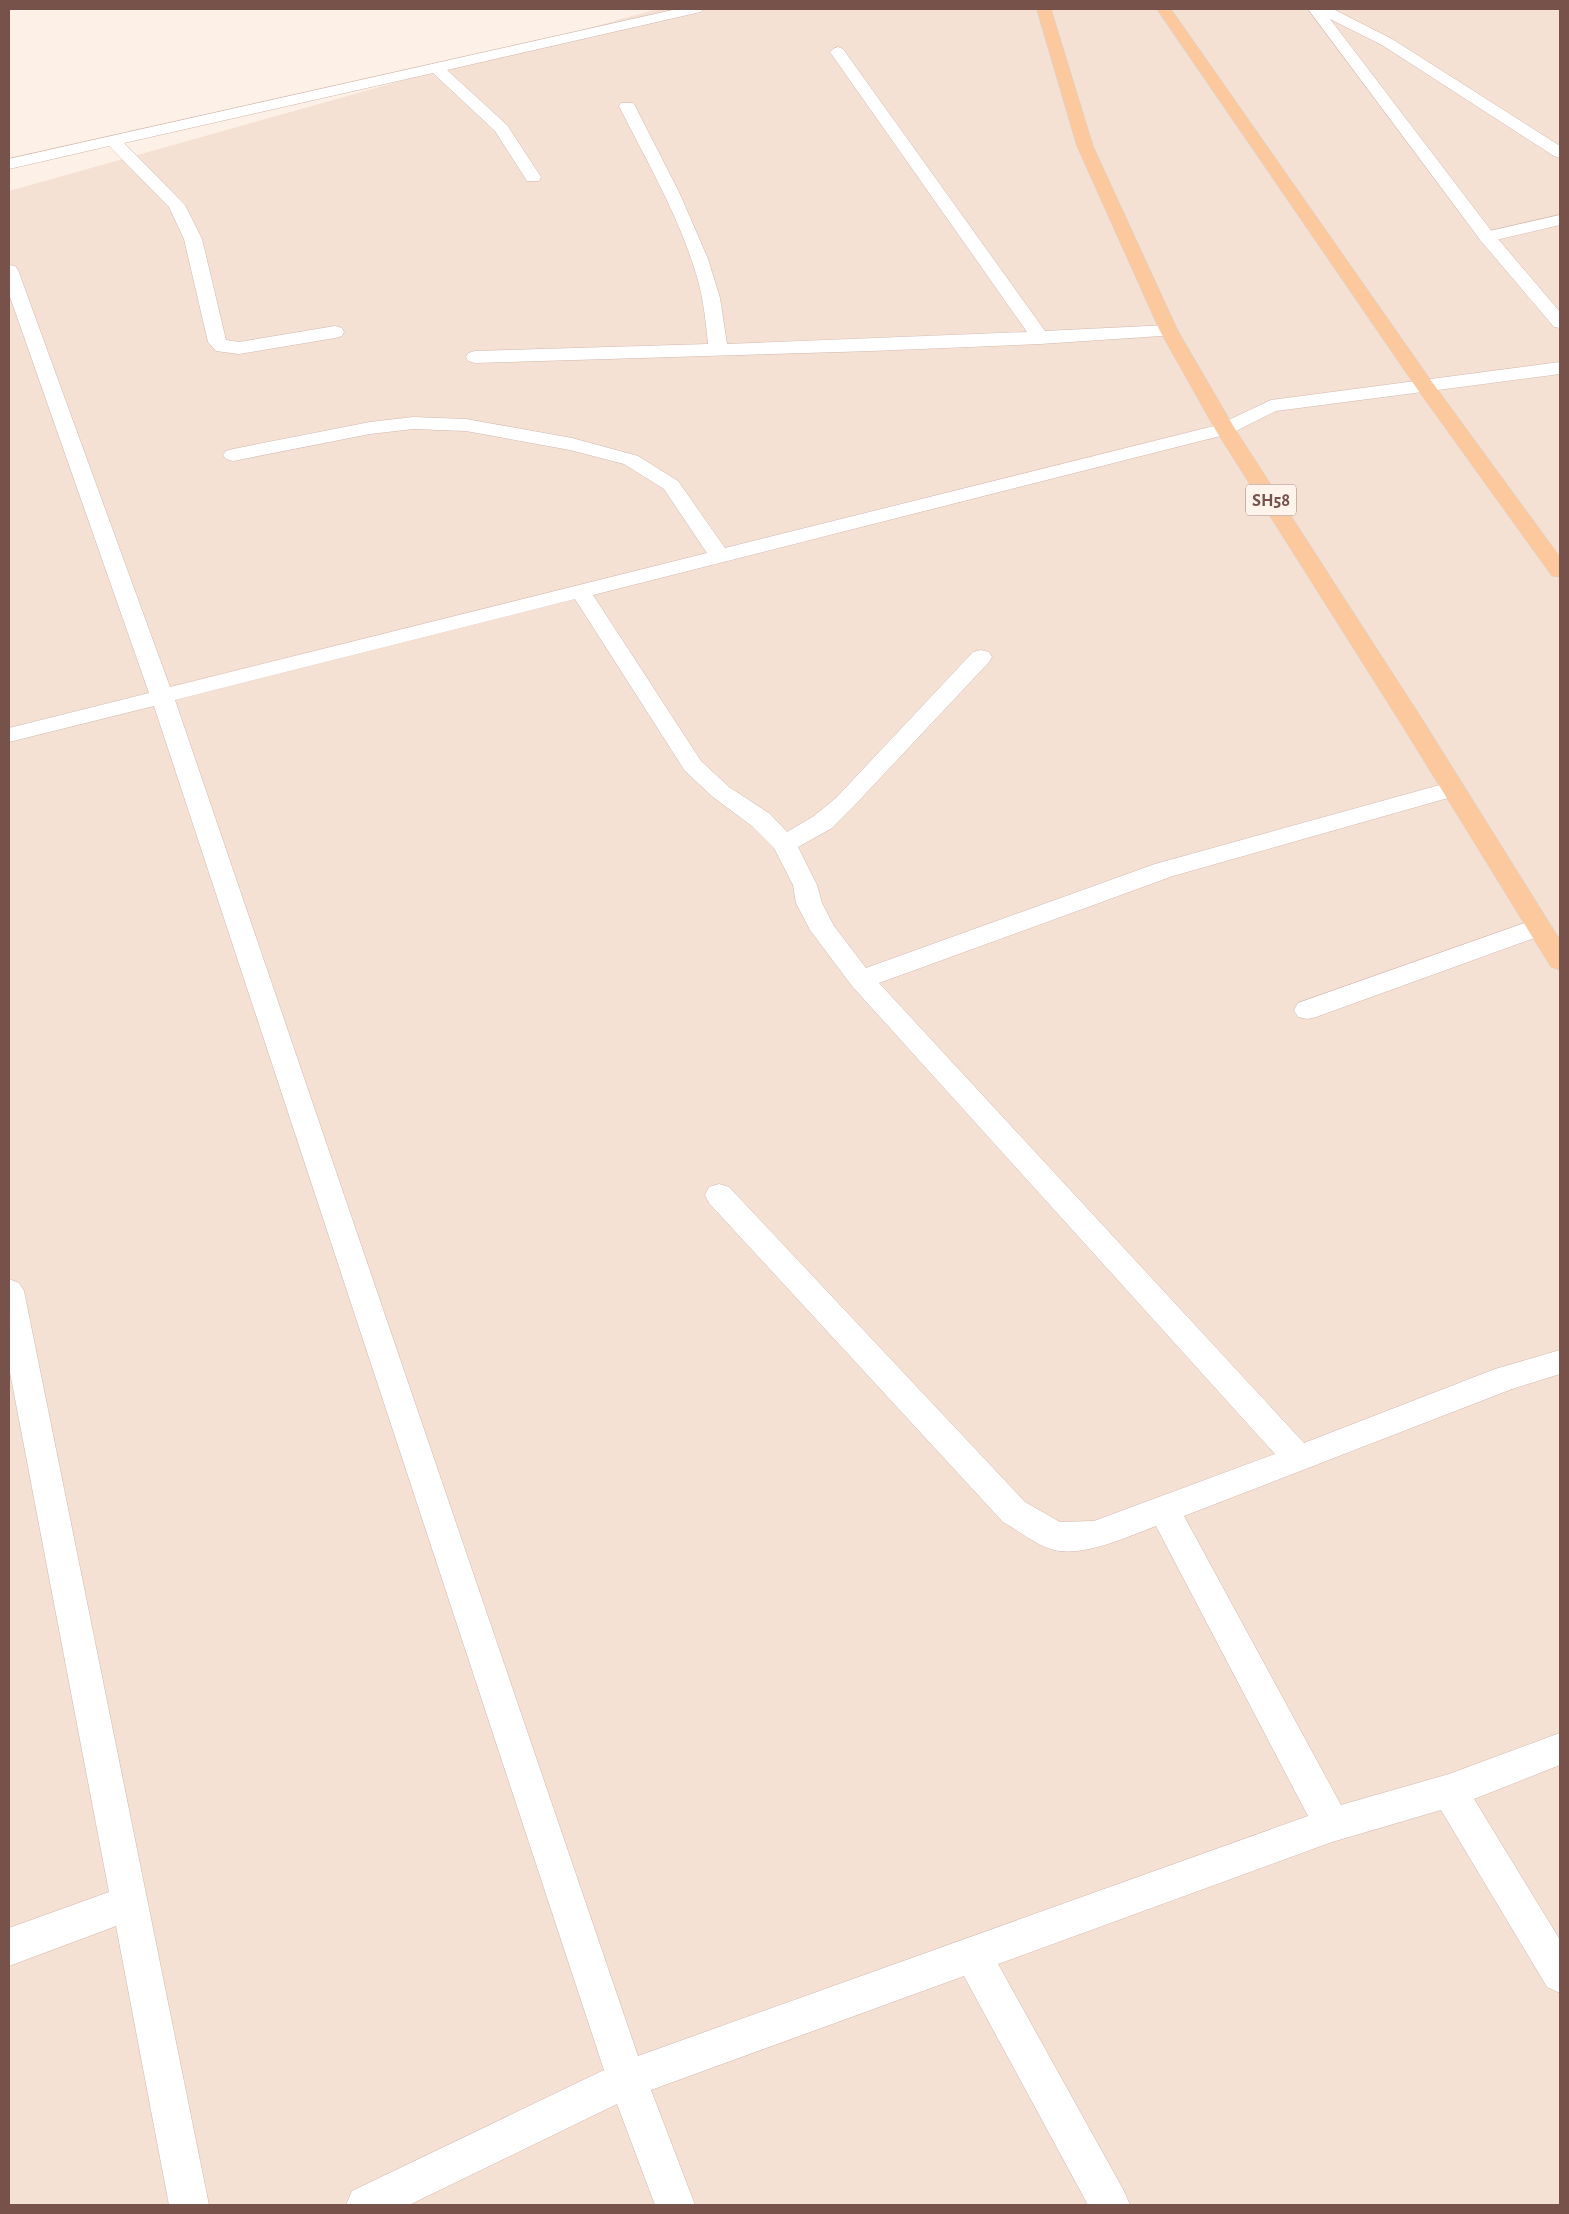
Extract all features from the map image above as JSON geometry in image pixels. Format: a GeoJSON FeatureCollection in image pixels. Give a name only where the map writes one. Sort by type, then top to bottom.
{"type":"FeatureCollection","features":[{"type":"Feature","properties":{"kind":"main road","name":"SH58"},"geometry":{"type":"LineString","coordinates":[[1044,9],[1085,146],[1169,331],[1225,429],[1454,789],[1560,961]]}},
{"type":"Feature","properties":{"kind":"main road"},"geometry":{"type":"LineString","coordinates":[[1164,9],[1425,386],[1560,571]]}},
{"type":"Feature","properties":{"kind":"street"},"geometry":{"type":"LineString","coordinates":[[9,164],[696,9]]}},
{"type":"Feature","properties":{"kind":"street"},"geometry":{"type":"LineString","coordinates":[[1315,9],[1487,237],[1560,323]]}},
{"type":"Feature","properties":{"kind":"street"},"geometry":{"type":"LineString","coordinates":[[1322,9],[1387,42],[1560,153]]}},
{"type":"Feature","properties":{"kind":"street"},"geometry":{"type":"LineString","coordinates":[[838,52],[1040,338]]}},
{"type":"Feature","properties":{"kind":"street"},"geometry":{"type":"LineString","coordinates":[[435,67],[501,128],[533,177]]}},
{"type":"Feature","properties":{"kind":"street"},"geometry":{"type":"LineString","coordinates":[[626,106],[688,231],[699,259],[708,284],[718,350]]}},
{"type":"Feature","properties":{"kind":"street"},"geometry":{"type":"LineString","coordinates":[[112,140],[177,205],[187,224],[193,239],[217,342],[224,347],[239,348],[335,332]]}},
{"type":"Feature","properties":{"kind":"street"},"geometry":{"type":"LineString","coordinates":[[1487,237],[1560,220]]}},
{"type":"Feature","properties":{"kind":"street"},"geometry":{"type":"LineString","coordinates":[[9,270],[162,696],[627,2079],[675,2205]]}},
{"type":"Feature","properties":{"kind":"street"},"geometry":{"type":"LineString","coordinates":[[476,357],[1040,338],[1169,331]]}},
{"type":"Feature","properties":{"kind":"street"},"geometry":{"type":"LineString","coordinates":[[9,735],[1225,429],[1271,406],[1560,368]]}},
{"type":"Feature","properties":{"kind":"street"},"geometry":{"type":"LineString","coordinates":[[234,455],[370,428],[413,423],[466,425],[572,444],[631,460],[671,485],[720,556]]}},
{"type":"Feature","properties":{"kind":"street"},"geometry":{"type":"LineString","coordinates":[[580,591],[693,766],[721,792],[761,820],[784,844],[805,885],[808,902],[823,930],[861,980],[1299,1459]]}},
{"type":"Feature","properties":{"kind":"street"},"geometry":{"type":"LineString","coordinates":[[784,844],[824,822],[981,657]]}},
{"type":"Feature","properties":{"kind":"street"},"geometry":{"type":"LineString","coordinates":[[861,980],[1164,870],[1454,789]]}},
{"type":"Feature","properties":{"kind":"street"},"geometry":{"type":"LineString","coordinates":[[1308,1010],[1539,927]]}},
{"type":"Feature","properties":{"kind":"street"},"geometry":{"type":"LineString","coordinates":[[720,1195],[1014,1512],[1056,1536],[1094,1535],[1299,1459],[1506,1378],[1560,1362]]}},
{"type":"Feature","properties":{"kind":"street"},"geometry":{"type":"LineString","coordinates":[[9,1291],[189,2205]]}},
{"type":"Feature","properties":{"kind":"street"},"geometry":{"type":"LineString","coordinates":[[1163,1509],[1332,1825]]}},
{"type":"Feature","properties":{"kind":"street"},"geometry":{"type":"LineString","coordinates":[[366,2205],[627,2079],[1332,1825],[1449,1790],[1560,1749]]}},
{"type":"Feature","properties":{"kind":"street"},"geometry":{"type":"LineString","coordinates":[[1449,1790],[1560,1974]]}},
{"type":"Feature","properties":{"kind":"street"},"geometry":{"type":"LineString","coordinates":[[9,1947],[129,1903]]}},
{"type":"Feature","properties":{"kind":"street"},"geometry":{"type":"LineString","coordinates":[[972,1954],[1110,2205]]}},
{"type":"Feature","properties":{"kind":"shaded area"},"geometry":{"type":"Polygon","coordinates":[[[657,9],[1560,9],[1560,2205],[9,2205],[9,191],[657,9]]]}}]}
